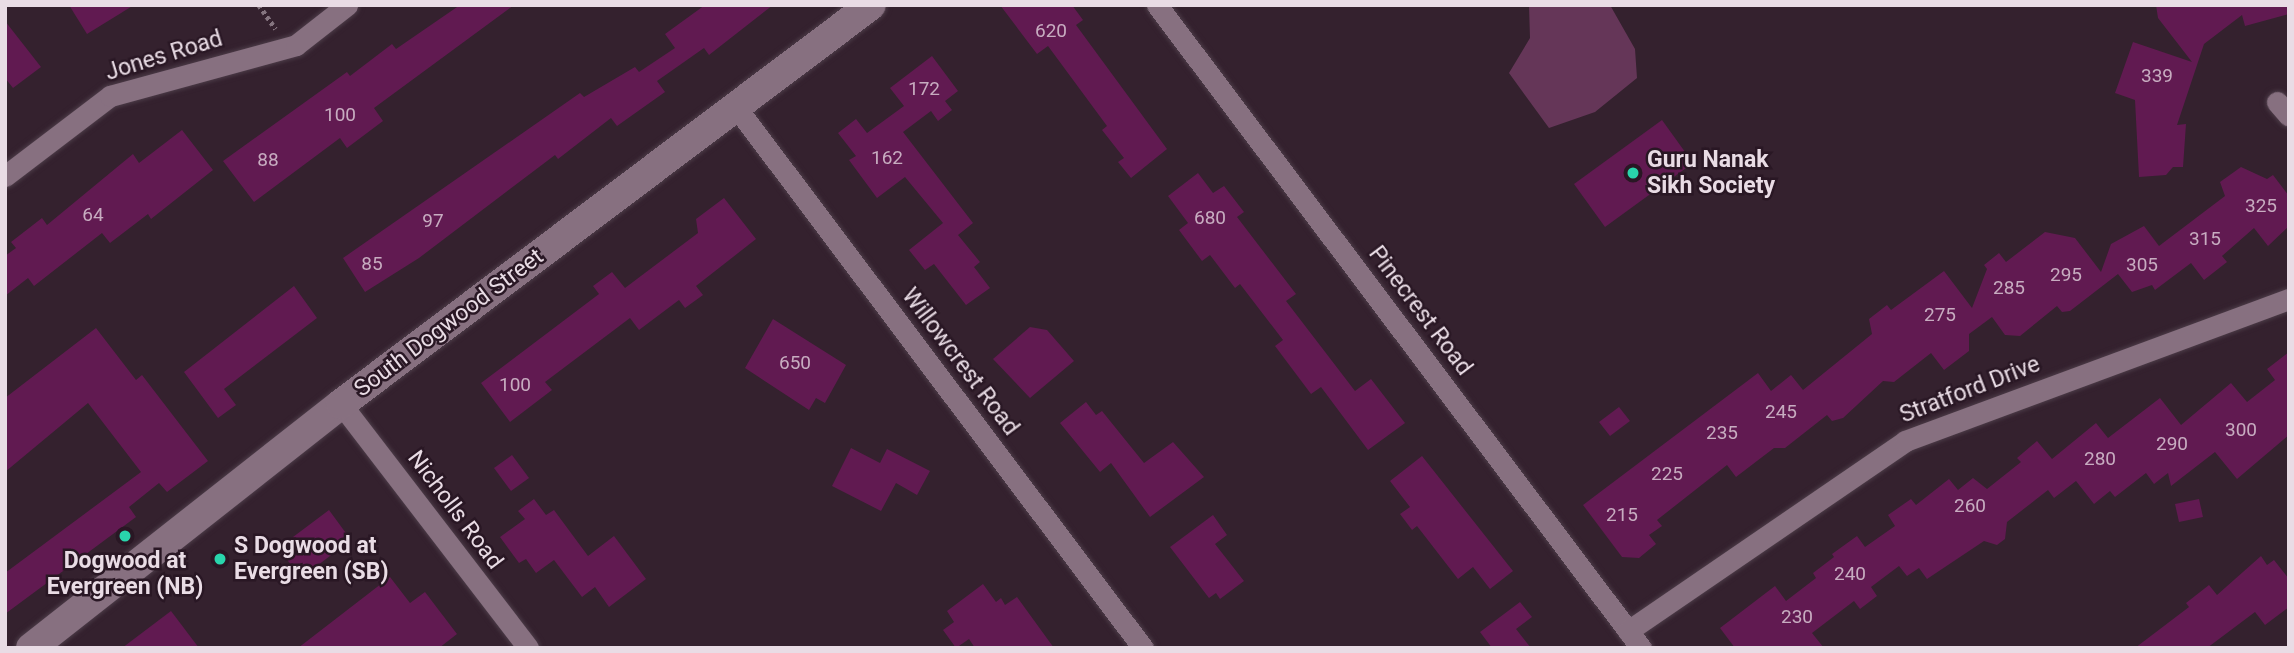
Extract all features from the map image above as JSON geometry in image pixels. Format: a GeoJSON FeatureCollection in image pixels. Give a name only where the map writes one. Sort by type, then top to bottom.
{"type":"FeatureCollection","features":[{"type":"Feature","properties":{"kind":"main road","name":"South Dogwood Street"},"geometry":{"type":"LineString","coordinates":[[31,648],[341,404],[871,5]]}},
{"type":"Feature","properties":{"kind":"street","name":"Jones Road"},"geometry":{"type":"LineString","coordinates":[[5,176],[110,96],[296,45],[347,5]]}},
{"type":"Feature","properties":{"kind":"street","name":"Pinecrest Road"},"geometry":{"type":"LineString","coordinates":[[1157,5],[1635,639]]}},
{"type":"Feature","properties":{"kind":"street","name":"Willowcrest Road"},"geometry":{"type":"LineString","coordinates":[[736,107],[1143,648]]}},
{"type":"Feature","properties":{"kind":"street","name":"Stratford Drive"},"geometry":{"type":"LineString","coordinates":[[1635,639],[1905,441],[2289,299]]}},
{"type":"Feature","properties":{"kind":"street","name":"Nicholls Road"},"geometry":{"type":"LineString","coordinates":[[341,404],[528,648]]}},
{"type":"Feature","properties":{"kind":"shaded area"},"geometry":{"type":"Polygon","coordinates":[[[1529,5],[1610,5],[1635,49],[1637,78],[1595,112],[1549,128],[1509,73],[1530,38],[1529,5]]]}},
{"type":"Feature","properties":{"kind":"building"},"geometry":{"type":"Polygon","coordinates":[[[69,5],[134,5],[87,34],[69,5]]]}},
{"type":"Feature","properties":{"kind":"building"},"geometry":{"type":"Polygon","coordinates":[[[460,5],[514,5],[374,108],[383,121],[347,148],[340,138],[254,202],[223,161],[347,72],[350,76],[392,44],[396,49],[460,5]]]}},
{"type":"Feature","properties":{"kind":"building"},"geometry":{"type":"Polygon","coordinates":[[[705,5],[773,5],[709,55],[704,48],[657,81],[665,92],[617,126],[611,118],[558,159],[555,155],[419,258],[365,292],[343,258],[580,93],[584,97],[635,67],[639,72],[675,48],[665,34],[705,5]]]}},
{"type":"Feature","properties":{"kind":"building"},"geometry":{"type":"Polygon","coordinates":[[[1000,5],[1072,5],[1083,20],[1076,25],[1167,149],[1131,178],[1118,162],[1124,158],[1102,130],[1107,126],[1048,46],[1037,54],[1000,5]]]}},
{"type":"Feature","properties":{"kind":"building"},"geometry":{"type":"Polygon","coordinates":[[[2156,5],[2289,5],[2289,14],[2245,26],[2242,15],[2204,44],[2177,125],[2186,124],[2183,167],[2173,167],[2166,175],[2139,177],[2135,100],[2115,93],[2133,42],[2192,62],[2158,18],[2156,5]]]}},
{"type":"Feature","properties":{"kind":"building"},"geometry":{"type":"Polygon","coordinates":[[[5,21],[41,67],[13,88],[5,78],[5,21]]]}},
{"type":"Feature","properties":{"kind":"building"},"geometry":{"type":"Polygon","coordinates":[[[932,56],[958,91],[945,101],[952,110],[938,121],[931,111],[903,132],[973,223],[958,235],[980,262],[974,267],[990,288],[966,305],[934,264],[925,270],[909,250],[943,223],[905,177],[877,198],[849,160],[856,156],[838,133],[856,119],[867,133],[904,106],[890,88],[932,56]]]}},
{"type":"Feature","properties":{"kind":"building","name":"Guru Nanak Sikh Society"},"geometry":{"type":"Polygon","coordinates":[[[1662,120],[1693,163],[1605,227],[1574,184],[1662,120]]]}},
{"type":"Feature","properties":{"kind":"building"},"geometry":{"type":"Polygon","coordinates":[[[182,130],[213,170],[151,219],[148,214],[110,243],[102,233],[34,286],[28,278],[5,296],[5,256],[16,248],[11,242],[42,218],[47,225],[133,154],[139,163],[182,130]]]}},
{"type":"Feature","properties":{"kind":"building"},"geometry":{"type":"Polygon","coordinates":[[[2241,167],[2267,179],[2273,175],[2289,196],[2289,226],[2268,246],[2254,228],[2222,256],[2227,262],[2204,280],[2191,263],[2155,290],[2152,285],[2132,292],[2118,274],[2070,311],[2062,312],[2057,306],[2020,336],[2005,335],[1992,317],[1969,334],[1969,351],[1944,370],[1931,353],[1894,382],[1883,381],[1843,418],[1832,421],[1827,415],[1785,448],[1774,448],[1736,477],[1727,465],[1657,520],[1662,526],[1649,535],[1656,544],[1639,558],[1622,557],[1583,505],[1758,373],[1771,391],[1791,375],[1803,390],[1872,334],[1869,319],[1887,305],[1891,310],[1944,271],[1972,308],[1987,269],[1984,265],[1999,253],[2006,262],[2045,232],[2075,238],[2101,272],[2111,244],[2144,226],[2159,246],[2225,196],[2220,182],[2241,167]]]}},
{"type":"Feature","properties":{"kind":"building"},"geometry":{"type":"Polygon","coordinates":[[[1198,173],[1213,193],[1224,186],[1244,212],[1237,217],[1296,294],[1286,301],[1355,391],[1371,379],[1405,423],[1368,450],[1321,387],[1311,394],[1275,346],[1283,340],[1240,284],[1235,288],[1210,255],[1202,261],[1179,230],[1188,223],[1168,196],[1198,173]]]}},
{"type":"Feature","properties":{"kind":"building"},"geometry":{"type":"Polygon","coordinates":[[[724,198],[756,239],[696,286],[703,295],[685,308],[679,300],[639,330],[630,318],[545,382],[552,390],[510,422],[481,383],[599,294],[593,286],[612,272],[625,288],[698,233],[696,219],[724,198]]]}},
{"type":"Feature","properties":{"kind":"building"},"geometry":{"type":"Polygon","coordinates":[[[294,286],[317,318],[224,389],[236,405],[218,418],[184,372],[294,286]]]}},
{"type":"Feature","properties":{"kind":"building"},"geometry":{"type":"Polygon","coordinates":[[[773,319],[846,365],[825,403],[816,398],[809,410],[745,368],[773,319]]]}},
{"type":"Feature","properties":{"kind":"building"},"geometry":{"type":"Polygon","coordinates":[[[1030,327],[1047,330],[1074,361],[1030,398],[993,359],[1030,327]]]}},
{"type":"Feature","properties":{"kind":"building"},"geometry":{"type":"Polygon","coordinates":[[[96,328],[136,380],[142,375],[208,461],[167,492],[159,483],[129,507],[136,517],[5,614],[5,573],[141,472],[88,403],[5,472],[5,398],[96,328]]]}},
{"type":"Feature","properties":{"kind":"building"},"geometry":{"type":"Polygon","coordinates":[[[2289,352],[2289,435],[2237,479],[2215,452],[2171,486],[2168,473],[2154,484],[2146,473],[2115,497],[2110,491],[2094,504],[2076,481],[2054,498],[2048,490],[2007,522],[2005,539],[1997,545],[1984,541],[1927,579],[1919,568],[1907,576],[1899,566],[1871,587],[1877,596],[1860,609],[1854,601],[1812,633],[1824,648],[1735,648],[1720,628],[1775,586],[1786,601],[1816,578],[1813,573],[1834,557],[1832,554],[1857,536],[1865,547],[1895,526],[1888,515],[1911,499],[1916,505],[1949,479],[1958,490],[1973,478],[1987,489],[2021,462],[2017,458],[2037,441],[2052,459],[2096,423],[2108,438],[2160,398],[2181,425],[2231,383],[2247,402],[2275,380],[2267,369],[2289,352]]]}},
{"type":"Feature","properties":{"kind":"building"},"geometry":{"type":"Polygon","coordinates":[[[1086,402],[1096,415],[1102,411],[1144,463],[1173,442],[1204,477],[1150,517],[1111,463],[1100,472],[1060,423],[1086,402]]]}},
{"type":"Feature","properties":{"kind":"building"},"geometry":{"type":"Polygon","coordinates":[[[1619,407],[1630,421],[1610,436],[1599,422],[1619,407]]]}},
{"type":"Feature","properties":{"kind":"building"},"geometry":{"type":"Polygon","coordinates":[[[851,448],[880,463],[887,449],[930,471],[917,495],[896,483],[881,511],[832,486],[851,448]]]}},
{"type":"Feature","properties":{"kind":"building"},"geometry":{"type":"Polygon","coordinates":[[[512,455],[529,478],[511,491],[494,468],[512,455]]]}},
{"type":"Feature","properties":{"kind":"building"},"geometry":{"type":"Polygon","coordinates":[[[1422,456],[1513,571],[1490,589],[1473,567],[1458,579],[1417,526],[1412,530],[1400,514],[1410,507],[1390,481],[1422,456]]]}},
{"type":"Feature","properties":{"kind":"building"},"geometry":{"type":"Polygon","coordinates":[[[534,499],[546,515],[554,510],[588,556],[614,536],[646,579],[609,607],[595,587],[582,597],[554,560],[536,573],[526,559],[519,563],[500,537],[525,519],[518,511],[534,499]]]}},
{"type":"Feature","properties":{"kind":"building"},"geometry":{"type":"Polygon","coordinates":[[[2199,499],[2203,517],[2179,522],[2175,504],[2199,499]]]}},
{"type":"Feature","properties":{"kind":"building"},"geometry":{"type":"Polygon","coordinates":[[[329,510],[351,540],[301,578],[282,553],[293,545],[289,540],[329,510]]]}},
{"type":"Feature","properties":{"kind":"building"},"geometry":{"type":"Polygon","coordinates":[[[1213,515],[1227,535],[1215,544],[1244,581],[1220,599],[1216,593],[1209,598],[1170,547],[1213,515]]]}},
{"type":"Feature","properties":{"kind":"building"},"geometry":{"type":"Polygon","coordinates":[[[2261,556],[2267,565],[2274,560],[2289,579],[2289,607],[2265,625],[2255,612],[2207,648],[2135,648],[2189,607],[2186,603],[2209,585],[2217,595],[2261,556]]]}},
{"type":"Feature","properties":{"kind":"building"},"geometry":{"type":"Polygon","coordinates":[[[390,577],[410,603],[425,592],[457,634],[439,648],[298,648],[390,577]]]}},
{"type":"Feature","properties":{"kind":"building"},"geometry":{"type":"Polygon","coordinates":[[[983,584],[996,602],[1001,598],[1005,605],[1017,597],[1054,648],[975,648],[969,639],[956,648],[943,630],[954,622],[947,611],[983,584]]]}},
{"type":"Feature","properties":{"kind":"building"},"geometry":{"type":"Polygon","coordinates":[[[1520,602],[1532,617],[1516,629],[1531,648],[1492,648],[1480,632],[1520,602]]]}},
{"type":"Feature","properties":{"kind":"building"},"geometry":{"type":"Polygon","coordinates":[[[171,611],[199,648],[122,648],[171,611]]]}},
{"type":"Feature","properties":{"kind":"place","name":"Guru Nanak Sikh Society"},"geometry":{"type":"Point","coordinates":[1633,173]}},
{"type":"Feature","properties":{"kind":"place","name":"Dogwood at Evergreen (NB)"},"geometry":{"type":"Point","coordinates":[125,536]}},
{"type":"Feature","properties":{"kind":"place","name":"S Dogwood at Evergreen (SB)"},"geometry":{"type":"Point","coordinates":[220,559]}}]}
